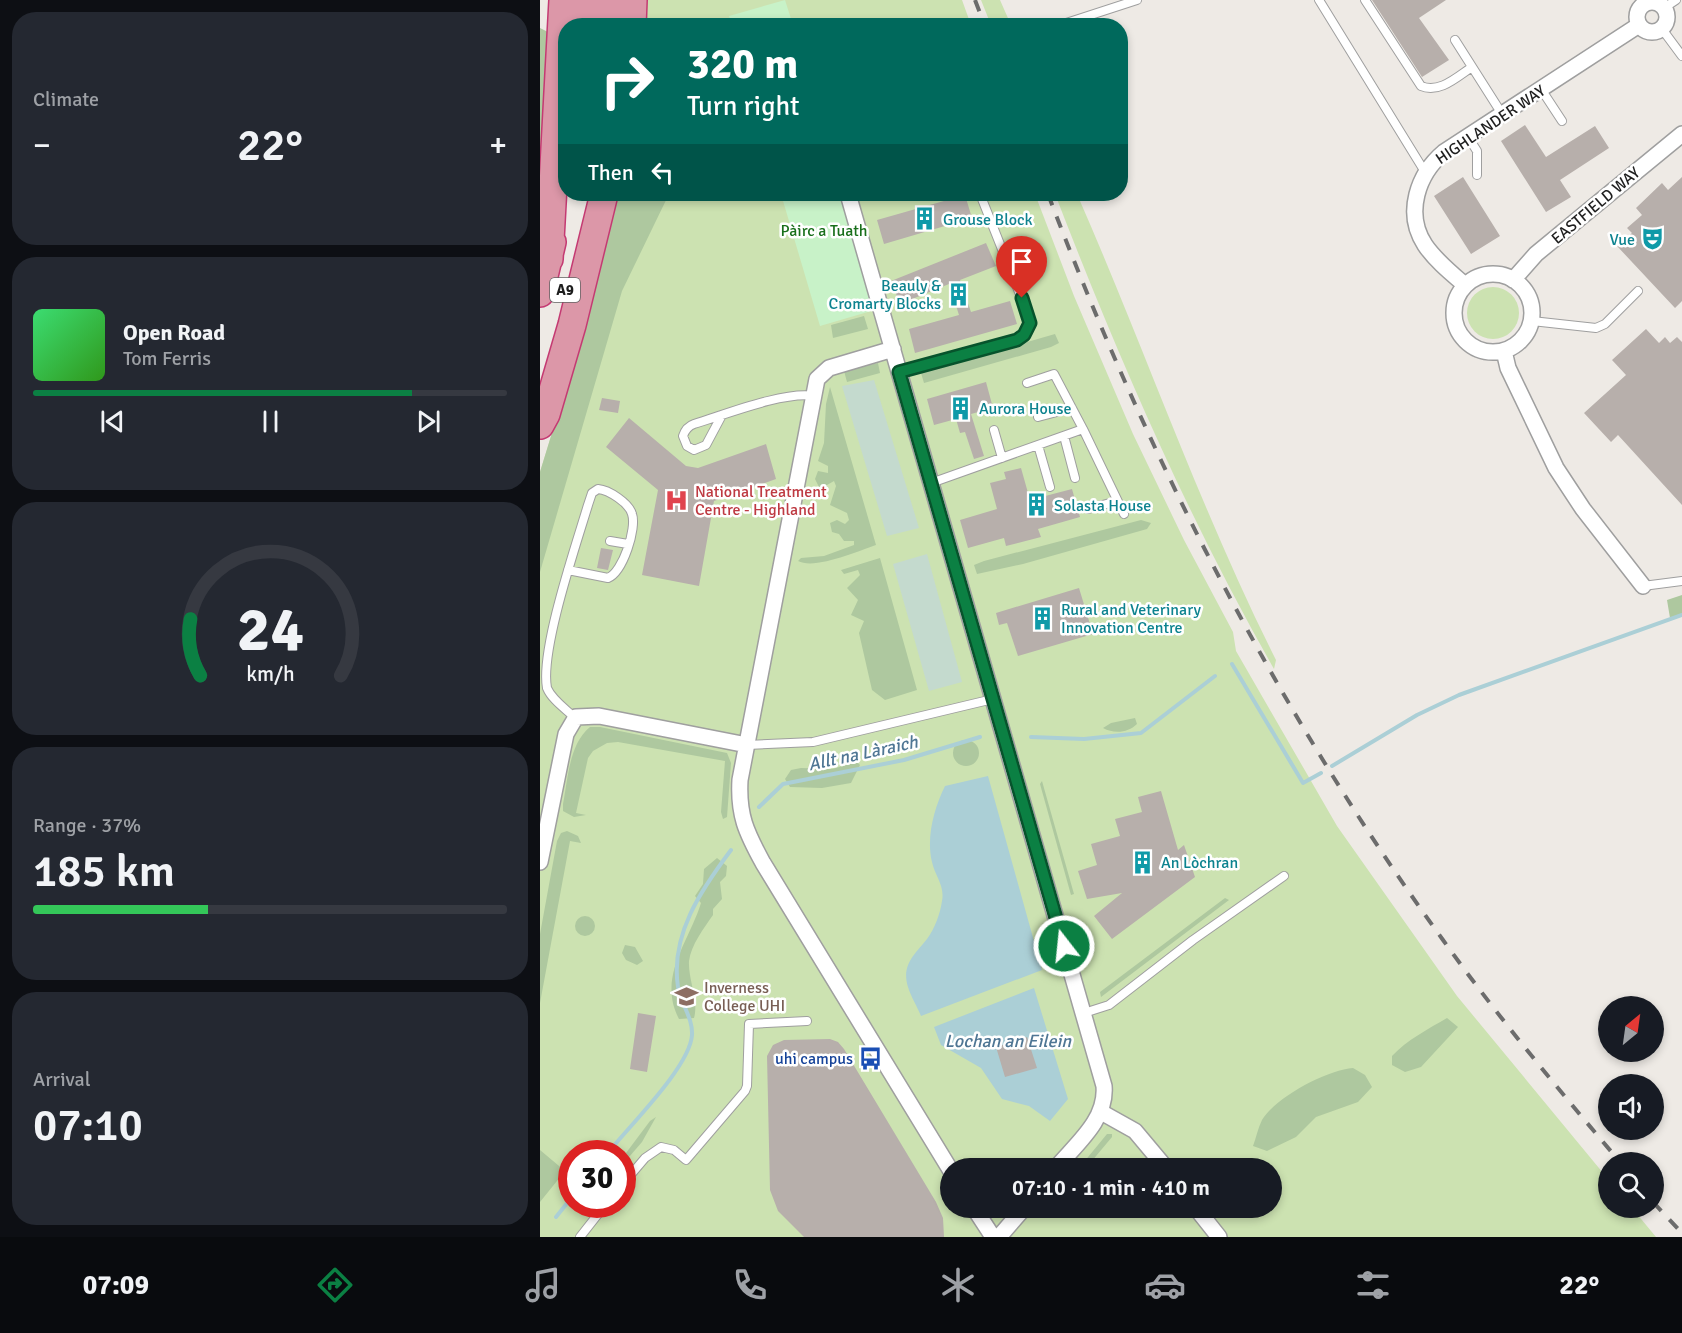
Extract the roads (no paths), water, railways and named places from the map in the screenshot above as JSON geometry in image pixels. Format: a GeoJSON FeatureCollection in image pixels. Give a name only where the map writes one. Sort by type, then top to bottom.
{"type":"FeatureCollection","features":[{"type":"Feature","properties":{"kind":"highway","name":"A9"},"geometry":{"type":"LineString","coordinates":[[562,18],[563,0]]}},
{"type":"Feature","properties":{"kind":"highway"},"geometry":{"type":"LineString","coordinates":[[585,18],[586,0]]}},
{"type":"Feature","properties":{"kind":"highway"},"geometry":{"type":"LineString","coordinates":[[607,18],[608,0]]}},
{"type":"Feature","properties":{"kind":"highway"},"geometry":{"type":"LineString","coordinates":[[632,18],[633,0]]}},
{"type":"Feature","properties":{"kind":"highway","name":"A9"},"geometry":{"type":"LineString","coordinates":[[549,259],[558,92]]}},
{"type":"Feature","properties":{"kind":"highway","name":"A9"},"geometry":{"type":"LineString","coordinates":[[540,293],[560,201]]}},
{"type":"Feature","properties":{"kind":"highway","name":"A9"},"geometry":{"type":"LineString","coordinates":[[540,385],[567,282],[584,201]]}},
{"type":"Feature","properties":{"kind":"highway","name":"A9"},"geometry":{"type":"LineString","coordinates":[[540,425],[546,414],[572,325],[602,201]]}},
{"type":"Feature","properties":{"kind":"street"},"geometry":{"type":"LineString","coordinates":[[1646,3],[1670,4],[1662,29],[1647,31],[1639,25],[1637,15],[1646,3]]}},
{"type":"Feature","properties":{"kind":"street","name":"HIGHLANDER WAY"},"geometry":{"type":"LineString","coordinates":[[1465,285],[1432,253],[1419,232],[1416,199],[1425,172],[1444,152],[1639,25]]}},
{"type":"Feature","properties":{"kind":"street","name":"EASTFIELD WAY"},"geometry":{"type":"LineString","coordinates":[[1514,280],[1536,254],[1682,134]]}},
{"type":"Feature","properties":{"kind":"street"},"geometry":{"type":"LineString","coordinates":[[850,201],[1104,1086],[1105,1097],[1101,1112],[1064,1158]]}},
{"type":"Feature","properties":{"kind":"street"},"geometry":{"type":"LineString","coordinates":[[1483,275],[1504,275],[1514,280],[1527,293],[1531,302],[1532,321],[1527,334],[1517,345],[1504,351],[1479,351],[1460,335],[1453,315],[1458,294],[1465,285],[1483,275]]}},
{"type":"Feature","properties":{"kind":"street"},"geometry":{"type":"LineString","coordinates":[[893,349],[829,368],[817,379],[747,745],[739,801],[740,816],[749,838],[943,1158]]}},
{"type":"Feature","properties":{"kind":"street"},"geometry":{"type":"LineString","coordinates":[[1504,351],[1508,368],[1556,468],[1582,509],[1643,586]]}},
{"type":"Feature","properties":{"kind":"street"},"geometry":{"type":"LineString","coordinates":[[540,862],[566,734],[575,718],[586,715],[599,716],[747,745]]}},
{"type":"Feature","properties":{"kind":"street"},"geometry":{"type":"LineString","coordinates":[[1101,1112],[1135,1131],[1158,1158]]}},
{"type":"Feature","properties":{"kind":"street"},"geometry":{"type":"LineString","coordinates":[[981,1218],[993,1237]]}},
{"type":"Feature","properties":{"kind":"street"},"geometry":{"type":"LineString","coordinates":[[999,1237],[1015,1218]]}},
{"type":"Feature","properties":{"kind":"street"},"geometry":{"type":"LineString","coordinates":[[1204,1218],[1219,1237]]}},
{"type":"Feature","properties":{"kind":"lane"},"geometry":{"type":"LineString","coordinates":[[1082,18],[1137,0]]}},
{"type":"Feature","properties":{"kind":"lane"},"geometry":{"type":"LineString","coordinates":[[1319,0],[1425,172]]}},
{"type":"Feature","properties":{"kind":"lane"},"geometry":{"type":"LineString","coordinates":[[1365,0],[1415,81],[1421,86],[1427,89],[1439,88],[1472,67]]}},
{"type":"Feature","properties":{"kind":"lane"},"geometry":{"type":"LineString","coordinates":[[1662,29],[1682,56]]}},
{"type":"Feature","properties":{"kind":"lane"},"geometry":{"type":"LineString","coordinates":[[1455,40],[1502,114]]}},
{"type":"Feature","properties":{"kind":"lane"},"geometry":{"type":"LineString","coordinates":[[1541,89],[1562,121]]}},
{"type":"Feature","properties":{"kind":"lane"},"geometry":{"type":"LineString","coordinates":[[1468,137],[1477,152],[1477,175]]}},
{"type":"Feature","properties":{"kind":"lane"},"geometry":{"type":"LineString","coordinates":[[899,372],[1017,340],[1028,330],[1029,317],[983,201]]}},
{"type":"Feature","properties":{"kind":"lane"},"geometry":{"type":"LineString","coordinates":[[1532,321],[1596,328],[1605,324],[1638,291]]}},
{"type":"Feature","properties":{"kind":"lane"},"geometry":{"type":"LineString","coordinates":[[1027,383],[1054,374],[1124,514]]}},
{"type":"Feature","properties":{"kind":"lane"},"geometry":{"type":"LineString","coordinates":[[723,415],[708,440],[698,449],[687,446],[684,432],[694,424],[723,415],[796,395],[814,396]]}},
{"type":"Feature","properties":{"kind":"lane"},"geometry":{"type":"LineString","coordinates":[[1038,417],[1072,408]]}},
{"type":"Feature","properties":{"kind":"lane"},"geometry":{"type":"LineString","coordinates":[[694,424],[705,428],[708,440]]}},
{"type":"Feature","properties":{"kind":"lane"},"geometry":{"type":"LineString","coordinates":[[931,483],[1083,429]]}},
{"type":"Feature","properties":{"kind":"lane"},"geometry":{"type":"LineString","coordinates":[[994,430],[1002,459]]}},
{"type":"Feature","properties":{"kind":"lane"},"geometry":{"type":"LineString","coordinates":[[1064,436],[1075,478]]}},
{"type":"Feature","properties":{"kind":"lane"},"geometry":{"type":"LineString","coordinates":[[1038,446],[1050,487]]}},
{"type":"Feature","properties":{"kind":"lane"},"geometry":{"type":"LineString","coordinates":[[568,570],[608,578],[613,576],[628,544],[633,516],[630,509],[606,490],[598,489],[590,499],[568,570],[543,661],[548,689],[575,718]]}},
{"type":"Feature","properties":{"kind":"lane"},"geometry":{"type":"LineString","coordinates":[[1088,509],[1117,501]]}},
{"type":"Feature","properties":{"kind":"lane"},"geometry":{"type":"LineString","coordinates":[[610,541],[628,544]]}},
{"type":"Feature","properties":{"kind":"lane"},"geometry":{"type":"LineString","coordinates":[[1643,586],[1682,581]]}},
{"type":"Feature","properties":{"kind":"lane"},"geometry":{"type":"LineString","coordinates":[[747,745],[813,742],[993,699]]}},
{"type":"Feature","properties":{"kind":"lane"},"geometry":{"type":"LineString","coordinates":[[1084,1013],[1109,1005],[1193,940],[1284,876]]}},
{"type":"Feature","properties":{"kind":"lane"},"geometry":{"type":"LineString","coordinates":[[636,1169],[645,1158],[661,1147],[674,1150],[686,1160],[745,1091],[749,1024],[807,1021]]}},
{"type":"Feature","properties":{"kind":"lane"},"geometry":{"type":"LineString","coordinates":[[580,1237],[595,1218]]}},
{"type":"Feature","properties":{"kind":"water"},"geometry":{"type":"Polygon","coordinates":[[[988,776],[1042,970],[921,1016],[908,987],[906,972],[910,960],[932,930],[943,896],[930,853],[934,813],[945,786],[988,776]]]}},
{"type":"Feature","properties":{"kind":"water","name":"Lochan an Eilein"},"geometry":{"type":"Polygon","coordinates":[[[1034,988],[1068,1099],[1050,1121],[1029,1106],[1002,1099],[981,1068],[941,1045],[934,1027],[1034,988]]]}},
{"type":"Feature","properties":{"kind":"waterway"},"geometry":{"type":"LineString","coordinates":[[1332,766],[1417,715],[1459,695],[1682,615]]}},
{"type":"Feature","properties":{"kind":"waterway","name":"Allt na Làraich"},"geometry":{"type":"LineString","coordinates":[[1232,664],[1303,783],[1321,773]]}},
{"type":"Feature","properties":{"kind":"waterway","name":"Allt na Làraich"},"geometry":{"type":"LineString","coordinates":[[1031,737],[1084,739],[1141,733],[1215,676]]}},
{"type":"Feature","properties":{"kind":"waterway","name":"Allt na Làraich"},"geometry":{"type":"LineString","coordinates":[[759,807],[783,784],[904,760],[980,737]]}},
{"type":"Feature","properties":{"kind":"waterway","name":"Allt na Làraich"},"geometry":{"type":"LineString","coordinates":[[619,1140],[670,1080],[689,1048],[692,1029],[678,987],[679,949],[690,914],[709,881],[731,850]]}},
{"type":"Feature","properties":{"kind":"railway"},"geometry":{"type":"LineString","coordinates":[[975,0],[982,18]]}},
{"type":"Feature","properties":{"kind":"railway"},"geometry":{"type":"LineString","coordinates":[[1051,201],[1129,390],[1173,486],[1271,673],[1325,764],[1382,853],[1443,940],[1507,1025],[1612,1152]]}},
{"type":"Feature","properties":{"kind":"railway"},"geometry":{"type":"LineString","coordinates":[[1664,1214],[1682,1233]]}},
{"type":"Feature","properties":{"kind":"place","name":"Grouse Block"},"geometry":{"type":"Point","coordinates":[925,219]}},
{"type":"Feature","properties":{"kind":"place","name":"Vue"},"geometry":{"type":"Point","coordinates":[1653,239]}},
{"type":"Feature","properties":{"kind":"place","name":"Beauly & Cromarty Blocks"},"geometry":{"type":"Point","coordinates":[959,294]}},
{"type":"Feature","properties":{"kind":"place","name":"Aurora House"},"geometry":{"type":"Point","coordinates":[961,408]}},
{"type":"Feature","properties":{"kind":"place","name":"National Treatment Centre - Highland"},"geometry":{"type":"Point","coordinates":[677,500]}},
{"type":"Feature","properties":{"kind":"place","name":"Solasta House"},"geometry":{"type":"Point","coordinates":[1036,505]}},
{"type":"Feature","properties":{"kind":"place","name":"Rural and Veterinary Innovation Centre"},"geometry":{"type":"Point","coordinates":[1043,618]}},
{"type":"Feature","properties":{"kind":"place","name":"An Lòchran"},"geometry":{"type":"Point","coordinates":[1143,862]}},
{"type":"Feature","properties":{"kind":"place","name":"Inverness College UHI"},"geometry":{"type":"Point","coordinates":[686,996]}},
{"type":"Feature","properties":{"kind":"place","name":"uhi campus"},"geometry":{"type":"Point","coordinates":[871,1058]}},
{"type":"Feature","properties":{"kind":"park label","name":"Pàirc a Tuath"},"geometry":{"type":"Point","coordinates":[824,230]}}]}
